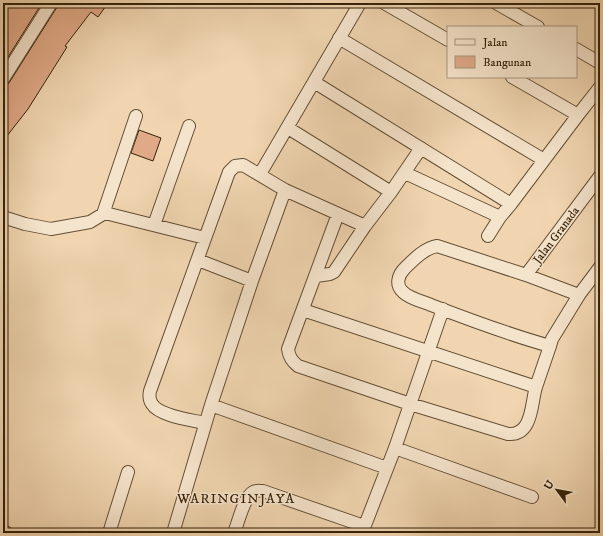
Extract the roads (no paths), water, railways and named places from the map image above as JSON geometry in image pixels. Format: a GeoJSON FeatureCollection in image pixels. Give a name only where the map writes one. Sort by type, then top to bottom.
{"type":"FeatureCollection","features":[{"type":"Feature","properties":{"kind":"street"},"geometry":{"type":"LineString","coordinates":[[3,79],[51,3]]}},
{"type":"Feature","properties":{"kind":"street"},"geometry":{"type":"LineString","coordinates":[[260,174],[360,3]]}},
{"type":"Feature","properties":{"kind":"street"},"geometry":{"type":"LineString","coordinates":[[384,3],[447,39]]}},
{"type":"Feature","properties":{"kind":"street"},"geometry":{"type":"LineString","coordinates":[[503,5],[536,26]]}},
{"type":"Feature","properties":{"kind":"street"},"geometry":{"type":"LineString","coordinates":[[339,38],[544,160]]}},
{"type":"Feature","properties":{"kind":"street"},"geometry":{"type":"LineString","coordinates":[[577,50],[600,63]]}},
{"type":"Feature","properties":{"kind":"street"},"geometry":{"type":"LineString","coordinates":[[514,78],[578,115]]}},
{"type":"Feature","properties":{"kind":"street"},"geometry":{"type":"LineString","coordinates":[[314,82],[511,204]]}},
{"type":"Feature","properties":{"kind":"street"},"geometry":{"type":"LineString","coordinates":[[488,236],[500,217],[600,87]]}},
{"type":"Feature","properties":{"kind":"street"},"geometry":{"type":"LineString","coordinates":[[104,214],[136,116]]}},
{"type":"Feature","properties":{"kind":"street"},"geometry":{"type":"LineString","coordinates":[[154,225],[189,126]]}},
{"type":"Feature","properties":{"kind":"street"},"geometry":{"type":"LineString","coordinates":[[288,128],[392,192]]}},
{"type":"Feature","properties":{"kind":"street"},"geometry":{"type":"LineString","coordinates":[[316,276],[334,272],[364,226],[392,192],[421,148]]}},
{"type":"Feature","properties":{"kind":"street"},"geometry":{"type":"LineString","coordinates":[[205,423],[161,412],[152,404],[149,398],[150,391],[198,260],[228,172],[235,166],[243,165],[285,190],[364,226]]}},
{"type":"Feature","properties":{"kind":"street"},"geometry":{"type":"LineString","coordinates":[[405,172],[500,217]]}},
{"type":"Feature","properties":{"kind":"street","name":"Jalan Granada"},"geometry":{"type":"LineString","coordinates":[[526,275],[600,176]]}},
{"type":"Feature","properties":{"kind":"street"},"geometry":{"type":"LineString","coordinates":[[173,533],[205,423],[252,281],[285,190]]}},
{"type":"Feature","properties":{"kind":"street"},"geometry":{"type":"LineString","coordinates":[[3,217],[25,224],[51,229],[90,222],[104,214],[205,238]]}},
{"type":"Feature","properties":{"kind":"street"},"geometry":{"type":"LineString","coordinates":[[338,214],[288,349],[292,362],[298,366],[410,404],[508,434],[513,434],[522,430],[527,425],[536,387],[552,339],[579,295],[600,267]]}},
{"type":"Feature","properties":{"kind":"street"},"geometry":{"type":"LineString","coordinates":[[550,346],[409,296],[398,286],[398,278],[402,272],[430,247],[437,246],[526,275],[579,295]]}},
{"type":"Feature","properties":{"kind":"street"},"geometry":{"type":"LineString","coordinates":[[198,260],[252,281]]}},
{"type":"Feature","properties":{"kind":"street"},"geometry":{"type":"LineString","coordinates":[[234,533],[246,500],[253,492],[258,490],[363,530],[395,448],[443,309]]}},
{"type":"Feature","properties":{"kind":"street"},"geometry":{"type":"LineString","coordinates":[[303,310],[536,387]]}},
{"type":"Feature","properties":{"kind":"street"},"geometry":{"type":"LineString","coordinates":[[211,405],[387,468]]}},
{"type":"Feature","properties":{"kind":"street"},"geometry":{"type":"LineString","coordinates":[[395,448],[532,497]]}},
{"type":"Feature","properties":{"kind":"street"},"geometry":{"type":"LineString","coordinates":[[109,533],[128,472]]}},
{"type":"Feature","properties":{"kind":"street"},"geometry":{"type":"LineString","coordinates":[[3,531],[7,533]]}},
{"type":"Feature","properties":{"kind":"district","name":"WARINGINJAYA"},"geometry":{"type":"Point","coordinates":[236,498]}}]}
